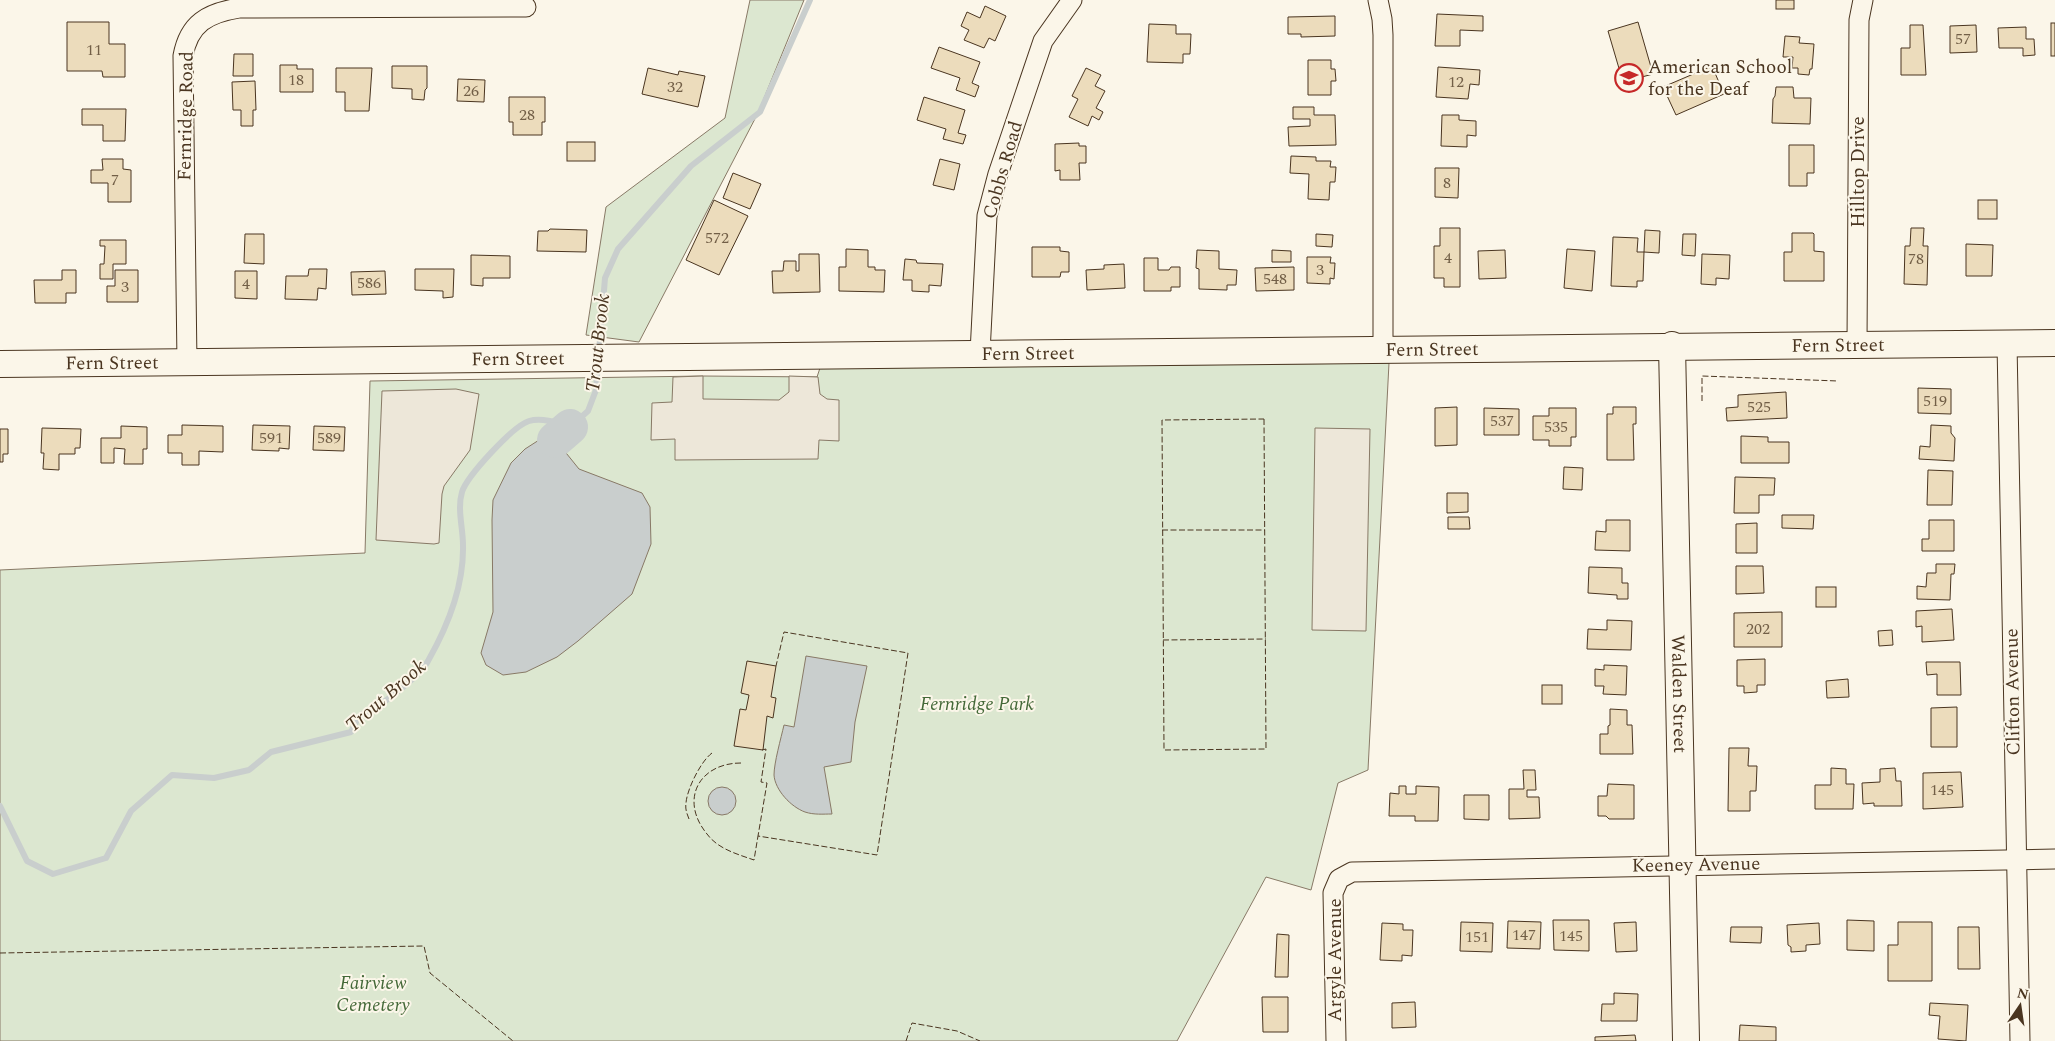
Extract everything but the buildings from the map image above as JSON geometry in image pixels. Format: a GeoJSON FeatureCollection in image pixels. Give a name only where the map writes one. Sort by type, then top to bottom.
{"type":"FeatureCollection","features":[{"type":"Feature","properties":{"kind":"street","name":"Cobbs Road"},"geometry":{"type":"LineString","coordinates":[[980,353],[987,216],[998,174],[1043,41],[1072,0]]}},
{"type":"Feature","properties":{"kind":"street"},"geometry":{"type":"LineString","coordinates":[[1378,0],[1383,35],[1383,349]]}},
{"type":"Feature","properties":{"kind":"street","name":"Hilltop Drive"},"geometry":{"type":"LineString","coordinates":[[1857,344],[1859,20],[1862,0]]}},
{"type":"Feature","properties":{"kind":"street","name":"Fernridge Road"},"geometry":{"type":"LineString","coordinates":[[187,363],[183,56],[186,41],[193,29],[207,17],[217,12],[239,8],[526,7]]}},
{"type":"Feature","properties":{"kind":"street","name":"Clifton Avenue"},"geometry":{"type":"LineString","coordinates":[[2006,343],[2020,1041]]}},
{"type":"Feature","properties":{"kind":"street","name":"Fern Street"},"geometry":{"type":"LineString","coordinates":[[0,364],[2055,343]]}},
{"type":"Feature","properties":{"kind":"street","name":"Walden Street"},"geometry":{"type":"LineString","coordinates":[[1672,346],[1686,1041]]}},
{"type":"Feature","properties":{"kind":"street","name":"Keeney Avenue"},"geometry":{"type":"LineString","coordinates":[[1339,879],[1359,871],[2055,859]]}},
{"type":"Feature","properties":{"kind":"street","name":"Argyle Avenue"},"geometry":{"type":"LineString","coordinates":[[1336,1041],[1333,893],[1339,879]]}},
{"type":"Feature","properties":{"kind":"green space"},"geometry":{"type":"Polygon","coordinates":[[[750,0],[804,0],[758,113],[639,342],[586,335],[606,207],[725,118],[750,0]]]}},
{"type":"Feature","properties":{"kind":"green space","name":"Fernridge Park"},"geometry":{"type":"Polygon","coordinates":[[[1389,363],[1368,770],[1338,783],[1311,890],[1266,877],[1177,1041],[0,1041],[0,570],[365,553],[370,381],[703,376],[817,377],[820,368],[1389,363]]]}},
{"type":"Feature","properties":{"kind":"shaded area"},"geometry":{"type":"Polygon","coordinates":[[[703,376],[703,399],[779,400],[789,392],[789,376],[818,377],[820,394],[827,399],[839,400],[839,441],[819,440],[818,459],[675,460],[675,439],[651,440],[652,403],[672,402],[673,377],[703,376]]]}},
{"type":"Feature","properties":{"kind":"shaded area"},"geometry":{"type":"Polygon","coordinates":[[[456,389],[479,394],[470,450],[444,486],[439,543],[376,540],[382,391],[456,389]]]}},
{"type":"Feature","properties":{"kind":"shaded area"},"geometry":{"type":"Polygon","coordinates":[[[1315,428],[1370,429],[1366,631],[1312,630],[1315,428]]]}},
{"type":"Feature","properties":{"kind":"shaded area"},"geometry":{"type":"Polygon","coordinates":[[[550,433],[579,469],[642,493],[650,507],[651,544],[632,594],[557,657],[526,672],[503,675],[486,665],[481,653],[493,612],[493,500],[511,463],[525,449],[550,433]]]}},
{"type":"Feature","properties":{"kind":"shaded area"},"geometry":{"type":"Polygon","coordinates":[[[806,656],[867,666],[855,722],[851,762],[824,767],[832,814],[808,813],[794,806],[777,786],[774,775],[776,757],[784,725],[794,727],[806,656]]]}},
{"type":"Feature","properties":{"kind":"shaded area"},"geometry":{"type":"Polygon","coordinates":[[[722,787],[732,791],[736,801],[732,811],[722,815],[712,811],[708,801],[712,791],[722,787]]]}},
{"type":"Feature","properties":{"kind":"waterway","name":"Trout Brook"},"geometry":{"type":"LineString","coordinates":[[599,352],[605,278],[618,249],[691,166],[760,112],[810,0]]}},
{"type":"Feature","properties":{"kind":"waterway","name":"Trout Brook"},"geometry":{"type":"LineString","coordinates":[[0,806],[27,861],[53,874],[106,858],[131,811],[172,775],[214,778],[249,770],[271,752],[351,732],[361,715],[371,711],[385,701],[418,674],[428,661],[442,634],[458,590],[461,576],[463,545],[460,505],[462,492],[472,475],[502,441],[529,421],[550,421],[570,427],[588,411],[596,390],[598,362]]}},
{"type":"Feature","properties":{"kind":"waterway"},"geometry":{"type":"LineString","coordinates":[[555,440],[570,427]]}},
{"type":"Feature","properties":{"kind":"fence"},"geometry":{"type":"LineString","coordinates":[[1702,401],[1702,376],[1838,381]]}},
{"type":"Feature","properties":{"kind":"fence"},"geometry":{"type":"LineString","coordinates":[[1264,419],[1266,749],[1164,750],[1162,420],[1264,419]]}},
{"type":"Feature","properties":{"kind":"fence"},"geometry":{"type":"LineString","coordinates":[[1162,530],[1265,530]]}},
{"type":"Feature","properties":{"kind":"fence"},"geometry":{"type":"LineString","coordinates":[[762,750],[766,749],[761,782],[767,783],[758,836],[877,855],[908,653],[784,632],[776,666]]}},
{"type":"Feature","properties":{"kind":"fence"},"geometry":{"type":"LineString","coordinates":[[1163,640],[1266,639]]}},
{"type":"Feature","properties":{"kind":"fence"},"geometry":{"type":"LineString","coordinates":[[689,819],[686,811],[689,790],[699,769],[712,753]]}},
{"type":"Feature","properties":{"kind":"fence"},"geometry":{"type":"LineString","coordinates":[[741,763],[714,769],[704,776],[694,797],[695,809],[699,821],[711,839],[728,850],[754,860],[758,836]]}},
{"type":"Feature","properties":{"kind":"fence"},"geometry":{"type":"LineString","coordinates":[[0,953],[424,946],[430,973],[513,1041]]}},
{"type":"Feature","properties":{"kind":"fence"},"geometry":{"type":"LineString","coordinates":[[906,1041],[912,1023],[957,1031],[980,1041]]}},
{"type":"Feature","properties":{"kind":"place","name":"American School for the Deaf"},"geometry":{"type":"Point","coordinates":[1629,78]}},
{"type":"Feature","properties":{"kind":"park label","name":"Fairview Cemetery"},"geometry":{"type":"Point","coordinates":[373,994]}}]}
